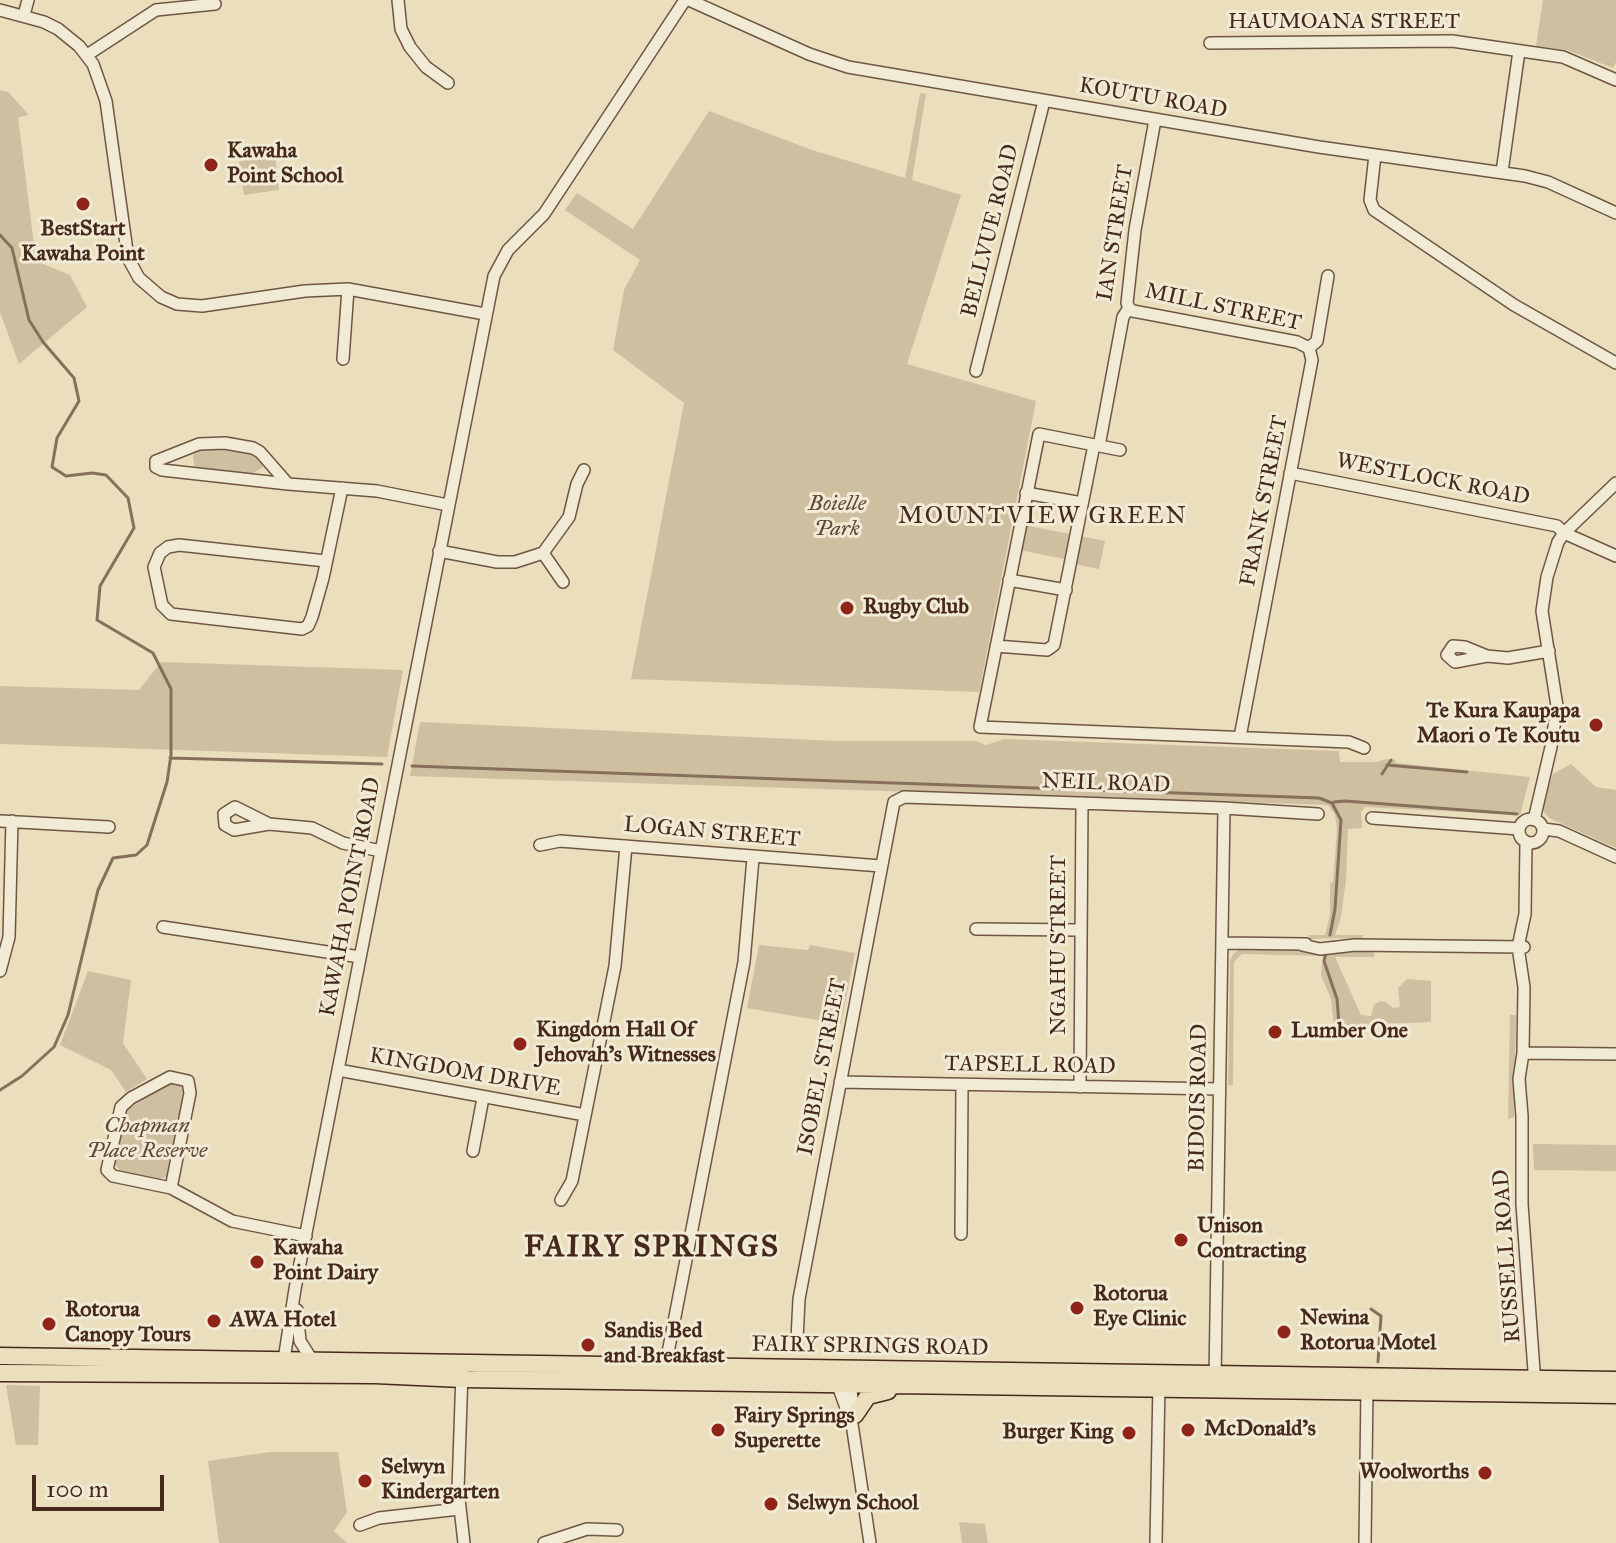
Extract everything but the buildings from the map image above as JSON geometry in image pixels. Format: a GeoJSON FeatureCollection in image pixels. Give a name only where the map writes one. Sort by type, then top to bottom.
{"type":"FeatureCollection","features":[{"type":"Feature","properties":{"kind":"highway","name":"FAIRY SPRINGS ROAD"},"geometry":{"type":"LineString","coordinates":[[0,1356],[125,1365],[664,1373],[783,1368],[937,1370],[1367,1385],[1535,1386],[1616,1380]]}},
{"type":"Feature","properties":{"kind":"highway","name":"FAIRY SPRINGS ROAD"},"geometry":{"type":"LineString","coordinates":[[283,1367],[312,1360],[462,1371]]}},
{"type":"Feature","properties":{"kind":"highway","name":"FAIRY SPRINGS ROAD"},"geometry":{"type":"LineString","coordinates":[[0,1373],[125,1365]]}},
{"type":"Feature","properties":{"kind":"highway"},"geometry":{"type":"LineString","coordinates":[[0,1366],[34,1373]]}},
{"type":"Feature","properties":{"kind":"highway"},"geometry":{"type":"LineString","coordinates":[[783,1368],[800,1374],[832,1375],[842,1386],[863,1375],[917,1376],[937,1370]]}},
{"type":"Feature","properties":{"kind":"highway"},"geometry":{"type":"LineString","coordinates":[[983,1371],[986,1379],[1022,1380],[1034,1386]]}},
{"type":"Feature","properties":{"kind":"highway","name":"FAIRY SPRINGS ROAD"},"geometry":{"type":"LineString","coordinates":[[664,1373],[842,1386],[1034,1386],[1159,1380]]}},
{"type":"Feature","properties":{"kind":"highway"},"geometry":{"type":"LineString","coordinates":[[854,1420],[864,1399],[880,1391],[933,1391],[957,1385]]}},
{"type":"Feature","properties":{"kind":"highway","name":"FAIRY SPRINGS ROAD"},"geometry":{"type":"LineString","coordinates":[[1535,1386],[1616,1395]]}},
{"type":"Feature","properties":{"kind":"street"},"geometry":{"type":"LineString","coordinates":[[24,15],[28,0]]}},
{"type":"Feature","properties":{"kind":"street"},"geometry":{"type":"LineString","coordinates":[[398,0],[401,29],[410,47],[426,67],[448,83]]}},
{"type":"Feature","properties":{"kind":"street","name":"KOUTU ROAD"},"geometry":{"type":"LineString","coordinates":[[687,0],[836,64],[1155,120],[1502,172],[1548,182],[1616,213]]}},
{"type":"Feature","properties":{"kind":"street","name":"KAWAHA POINT ROAD"},"geometry":{"type":"LineString","coordinates":[[283,1367],[295,1289],[485,314],[500,263],[508,250],[544,214],[687,0]]}},
{"type":"Feature","properties":{"kind":"street"},"geometry":{"type":"LineString","coordinates":[[87,55],[156,10],[215,4]]}},
{"type":"Feature","properties":{"kind":"street"},"geometry":{"type":"LineString","coordinates":[[0,10],[24,15],[58,29],[87,55],[99,76],[106,101],[128,258],[139,278],[153,291],[177,304],[202,306],[305,291],[348,289],[485,314]]}},
{"type":"Feature","properties":{"kind":"street","name":"HAUMOANA STREET"},"geometry":{"type":"LineString","coordinates":[[1210,43],[1434,40],[1563,57],[1616,80]]}},
{"type":"Feature","properties":{"kind":"street"},"geometry":{"type":"LineString","coordinates":[[1502,172],[1519,51]]}},
{"type":"Feature","properties":{"kind":"street","name":"BELLVUE ROAD"},"geometry":{"type":"LineString","coordinates":[[976,371],[1044,101]]}},
{"type":"Feature","properties":{"kind":"street","name":"IAN STREET"},"geometry":{"type":"LineString","coordinates":[[996,646],[1051,649],[1123,317],[1129,308],[1135,230],[1155,120]]}},
{"type":"Feature","properties":{"kind":"street"},"geometry":{"type":"LineString","coordinates":[[1375,155],[1370,200],[1374,210],[1514,305],[1616,363]]}},
{"type":"Feature","properties":{"kind":"street","name":"FRANK STREET"},"geometry":{"type":"LineString","coordinates":[[1240,737],[1312,360],[1309,348],[1317,341],[1328,276]]}},
{"type":"Feature","properties":{"kind":"street"},"geometry":{"type":"LineString","coordinates":[[343,359],[348,289]]}},
{"type":"Feature","properties":{"kind":"street","name":"MILL STREET"},"geometry":{"type":"LineString","coordinates":[[1129,308],[1297,342],[1309,348]]}},
{"type":"Feature","properties":{"kind":"street"},"geometry":{"type":"LineString","coordinates":[[1120,450],[1039,434],[980,727],[1349,742],[1364,748]]}},
{"type":"Feature","properties":{"kind":"street"},"geometry":{"type":"LineString","coordinates":[[288,484],[260,452],[239,445],[199,444],[156,461],[156,467],[162,470],[288,484],[377,491],[448,509]]}},
{"type":"Feature","properties":{"kind":"street"},"geometry":{"type":"LineString","coordinates":[[439,551],[506,562],[543,553],[569,517],[577,484],[584,470]]}},
{"type":"Feature","properties":{"kind":"street","name":"WESTLOCK ROAD"},"geometry":{"type":"LineString","coordinates":[[1290,473],[1557,526],[1564,533],[1616,556]]}},
{"type":"Feature","properties":{"kind":"street"},"geometry":{"type":"LineString","coordinates":[[1534,820],[1557,706],[1542,602],[1558,542],[1616,483]]}},
{"type":"Feature","properties":{"kind":"street"},"geometry":{"type":"LineString","coordinates":[[326,561],[179,545],[168,547],[160,553],[154,567],[162,605],[171,614],[294,630],[308,626],[326,561],[342,488]]}},
{"type":"Feature","properties":{"kind":"street"},"geometry":{"type":"LineString","coordinates":[[1026,493],[1082,503]]}},
{"type":"Feature","properties":{"kind":"street"},"geometry":{"type":"LineString","coordinates":[[543,553],[563,582]]}},
{"type":"Feature","properties":{"kind":"street"},"geometry":{"type":"LineString","coordinates":[[1009,580],[1066,590]]}},
{"type":"Feature","properties":{"kind":"street"},"geometry":{"type":"LineString","coordinates":[[1487,656],[1516,658],[1549,651]]}},
{"type":"Feature","properties":{"kind":"street","name":"NEIL ROAD"},"geometry":{"type":"LineString","coordinates":[[894,802],[904,797],[1318,814]]}},
{"type":"Feature","properties":{"kind":"street","name":"ISOBEL STREET"},"geometry":{"type":"LineString","coordinates":[[797,1340],[799,1299],[894,802]]}},
{"type":"Feature","properties":{"kind":"street","name":"NGAHU STREET"},"geometry":{"type":"LineString","coordinates":[[1080,1087],[1082,803]]}},
{"type":"Feature","properties":{"kind":"street","name":"BIDOIS ROAD"},"geometry":{"type":"LineString","coordinates":[[1215,1381],[1224,808]]}},
{"type":"Feature","properties":{"kind":"street"},"geometry":{"type":"LineString","coordinates":[[1372,818],[1519,829]]}},
{"type":"Feature","properties":{"kind":"street"},"geometry":{"type":"LineString","coordinates":[[1534,820],[1543,829],[1559,831],[1616,857]]}},
{"type":"Feature","properties":{"kind":"street"},"geometry":{"type":"LineString","coordinates":[[1519,829],[1525,821],[1534,820]]}},
{"type":"Feature","properties":{"kind":"street"},"geometry":{"type":"LineString","coordinates":[[0,971],[9,937],[6,821],[109,827]]}},
{"type":"Feature","properties":{"kind":"street"},"geometry":{"type":"LineString","coordinates":[[269,824],[312,828],[343,843],[381,851]]}},
{"type":"Feature","properties":{"kind":"street"},"geometry":{"type":"LineString","coordinates":[[1519,829],[1526,842],[1539,841],[1543,829]]}},
{"type":"Feature","properties":{"kind":"street","name":"LOGAN STREET"},"geometry":{"type":"LineString","coordinates":[[540,845],[560,841],[881,866]]}},
{"type":"Feature","properties":{"kind":"street","name":"RUSSELL ROAD"},"geometry":{"type":"LineString","coordinates":[[1526,842],[1522,947],[1526,1092],[1522,1116],[1522,1204],[1535,1386]]}},
{"type":"Feature","properties":{"kind":"street"},"geometry":{"type":"LineString","coordinates":[[561,1200],[572,1181],[617,950],[626,846]]}},
{"type":"Feature","properties":{"kind":"street"},"geometry":{"type":"LineString","coordinates":[[664,1373],[744,962],[753,858]]}},
{"type":"Feature","properties":{"kind":"street"},"geometry":{"type":"LineString","coordinates":[[163,927],[360,957]]}},
{"type":"Feature","properties":{"kind":"street"},"geometry":{"type":"LineString","coordinates":[[976,929],[1079,930]]}},
{"type":"Feature","properties":{"kind":"street"},"geometry":{"type":"LineString","coordinates":[[1223,943],[1302,945],[1320,949],[1355,945],[1522,947]]}},
{"type":"Feature","properties":{"kind":"street"},"geometry":{"type":"LineString","coordinates":[[1523,1053],[1616,1054]]}},
{"type":"Feature","properties":{"kind":"street","name":"KINGDOM DRIVE"},"geometry":{"type":"LineString","coordinates":[[338,1070],[585,1115]]}},
{"type":"Feature","properties":{"kind":"street"},"geometry":{"type":"LineString","coordinates":[[171,1188],[190,1093],[188,1081],[170,1077],[131,1098],[121,1107],[107,1170],[113,1176],[171,1188],[232,1221],[306,1236]]}},
{"type":"Feature","properties":{"kind":"street","name":"TAPSELL ROAD"},"geometry":{"type":"LineString","coordinates":[[840,1082],[1219,1089]]}},
{"type":"Feature","properties":{"kind":"street"},"geometry":{"type":"LineString","coordinates":[[961,1234],[962,1086]]}},
{"type":"Feature","properties":{"kind":"street"},"geometry":{"type":"LineString","coordinates":[[473,1151],[483,1098]]}},
{"type":"Feature","properties":{"kind":"street","name":"KAWAHA POINT ROAD"},"geometry":{"type":"LineString","coordinates":[[295,1289],[298,1336],[312,1360]]}},
{"type":"Feature","properties":{"kind":"street"},"geometry":{"type":"LineString","coordinates":[[462,1371],[459,1509],[464,1543]]}},
{"type":"Feature","properties":{"kind":"street"},"geometry":{"type":"LineString","coordinates":[[1156,1543],[1159,1380]]}},
{"type":"Feature","properties":{"kind":"street"},"geometry":{"type":"LineString","coordinates":[[1365,1543],[1367,1385]]}},
{"type":"Feature","properties":{"kind":"street"},"geometry":{"type":"LineString","coordinates":[[842,1386],[851,1390],[870,1543]]}},
{"type":"Feature","properties":{"kind":"street"},"geometry":{"type":"LineString","coordinates":[[360,1525],[379,1518],[459,1509]]}},
{"type":"Feature","properties":{"kind":"street"},"geometry":{"type":"LineString","coordinates":[[544,1543],[587,1529],[617,1530]]}},
{"type":"Feature","properties":{"kind":"green space"},"geometry":{"type":"Polygon","coordinates":[[[1543,0],[1616,0],[1616,62],[1613,68],[1567,50],[1536,46],[1543,0]]]}},
{"type":"Feature","properties":{"kind":"green space"},"geometry":{"type":"Polygon","coordinates":[[[0,90],[8,92],[29,115],[18,117],[36,261],[70,275],[87,307],[19,364],[0,312],[0,90]]]}},
{"type":"Feature","properties":{"kind":"green space","name":"Boielle Park"},"geometry":{"type":"Polygon","coordinates":[[[920,93],[926,94],[912,180],[961,195],[907,364],[1036,401],[979,692],[631,679],[684,403],[613,350],[624,290],[640,260],[565,210],[577,193],[633,229],[709,111],[812,150],[905,178],[920,93]]]}},
{"type":"Feature","properties":{"kind":"green space"},"geometry":{"type":"Polygon","coordinates":[[[275,156],[279,190],[244,195],[239,161],[275,156]]]}},
{"type":"Feature","properties":{"kind":"green space"},"geometry":{"type":"Polygon","coordinates":[[[222,447],[253,453],[261,458],[263,467],[250,475],[198,469],[194,465],[193,455],[198,450],[222,447]]]}},
{"type":"Feature","properties":{"kind":"green space"},"geometry":{"type":"Polygon","coordinates":[[[1024,525],[1070,534],[1065,559],[1019,550],[1024,525]]]}},
{"type":"Feature","properties":{"kind":"green space"},"geometry":{"type":"Polygon","coordinates":[[[1080,536],[1105,541],[1099,569],[1075,564],[1080,536]]]}},
{"type":"Feature","properties":{"kind":"green space"},"geometry":{"type":"Polygon","coordinates":[[[161,662],[403,670],[387,757],[0,744],[0,686],[139,690],[161,662]]]}},
{"type":"Feature","properties":{"kind":"green space"},"geometry":{"type":"Polygon","coordinates":[[[420,722],[836,741],[976,741],[986,745],[1004,739],[1339,751],[1340,762],[1387,759],[1396,763],[1530,777],[1520,815],[1365,807],[1361,812],[1362,828],[1348,829],[1346,880],[1335,935],[1363,935],[1362,940],[1310,939],[1309,935],[1325,935],[1330,915],[1330,883],[1333,882],[1337,829],[1335,815],[1328,805],[410,776],[420,722]]]}},
{"type":"Feature","properties":{"kind":"green space"},"geometry":{"type":"Polygon","coordinates":[[[1571,764],[1596,787],[1616,790],[1616,848],[1549,818],[1544,812],[1542,803],[1553,774],[1571,764]]]}},
{"type":"Feature","properties":{"kind":"green space"},"geometry":{"type":"Polygon","coordinates":[[[759,945],[808,950],[810,945],[855,953],[841,1024],[747,1008],[759,945]]]}},
{"type":"Feature","properties":{"kind":"green space"},"geometry":{"type":"Polygon","coordinates":[[[1240,949],[1374,951],[1374,957],[1335,957],[1361,1015],[1371,1016],[1374,1005],[1380,1001],[1393,1008],[1400,1007],[1398,988],[1407,979],[1431,981],[1431,1022],[1334,1026],[1331,999],[1321,975],[1323,956],[1242,954],[1234,962],[1233,1086],[1228,1085],[1230,960],[1240,949]]]}},
{"type":"Feature","properties":{"kind":"green space"},"geometry":{"type":"Polygon","coordinates":[[[88,971],[131,980],[123,1043],[147,1079],[126,1092],[111,1070],[60,1045],[88,971]]]}},
{"type":"Feature","properties":{"kind":"green space"},"geometry":{"type":"Polygon","coordinates":[[[1510,1015],[1516,1015],[1514,1117],[1508,1119],[1510,1015]]]}},
{"type":"Feature","properties":{"kind":"green space","name":"Chapman Place Reserve"},"geometry":{"type":"Polygon","coordinates":[[[173,1081],[181,1085],[186,1095],[169,1176],[159,1179],[120,1171],[113,1161],[126,1111],[173,1081]]]}},
{"type":"Feature","properties":{"kind":"green space"},"geometry":{"type":"Polygon","coordinates":[[[1533,1144],[1616,1145],[1616,1171],[1534,1170],[1533,1144]]]}},
{"type":"Feature","properties":{"kind":"green space"},"geometry":{"type":"Polygon","coordinates":[[[6,1385],[40,1386],[38,1445],[16,1445],[6,1385]]]}},
{"type":"Feature","properties":{"kind":"green space"},"geometry":{"type":"Polygon","coordinates":[[[270,1452],[338,1452],[347,1512],[334,1531],[347,1543],[219,1543],[208,1461],[270,1452]]]}},
{"type":"Feature","properties":{"kind":"green space"},"geometry":{"type":"Polygon","coordinates":[[[959,1522],[985,1524],[988,1543],[962,1543],[959,1522]]]}},
{"type":"Feature","properties":{"kind":"waterway"},"geometry":{"type":"LineString","coordinates":[[0,235],[12,248],[29,320],[43,342],[74,378],[79,401],[57,438],[52,467],[66,476],[106,475],[128,498],[134,528],[100,586],[97,620],[153,653],[171,689],[171,755],[167,782],[147,845],[136,855],[113,858],[98,890],[68,1015],[54,1047],[22,1076],[0,1090]]}},
{"type":"Feature","properties":{"kind":"waterway"},"geometry":{"type":"LineString","coordinates":[[170,758],[382,764]]}},
{"type":"Feature","properties":{"kind":"waterway"},"geometry":{"type":"LineString","coordinates":[[1382,774],[1391,760]]}},
{"type":"Feature","properties":{"kind":"waterway"},"geometry":{"type":"LineString","coordinates":[[1387,765],[1467,772]]}},
{"type":"Feature","properties":{"kind":"waterway"},"geometry":{"type":"LineString","coordinates":[[412,766],[1319,798],[1332,803],[1341,820],[1335,909],[1330,935]]}},
{"type":"Feature","properties":{"kind":"waterway"},"geometry":{"type":"LineString","coordinates":[[1334,802],[1517,814]]}},
{"type":"Feature","properties":{"kind":"waterway"},"geometry":{"type":"LineString","coordinates":[[1326,953],[1324,961],[1337,999],[1339,1024]]}},
{"type":"Feature","properties":{"kind":"waterway"},"geometry":{"type":"LineString","coordinates":[[1371,1309],[1381,1316],[1378,1362]]}},
{"type":"Feature","properties":{"kind":"place","name":"Kawaha Point School"},"geometry":{"type":"Point","coordinates":[211,165]}},
{"type":"Feature","properties":{"kind":"place","name":"BestStart Kawaha Point"},"geometry":{"type":"Point","coordinates":[83,204]}},
{"type":"Feature","properties":{"kind":"place","name":"Rugby Club"},"geometry":{"type":"Point","coordinates":[847,608]}},
{"type":"Feature","properties":{"kind":"place","name":"Te Kura Kaupapa Maori o Te Koutu"},"geometry":{"type":"Point","coordinates":[1596,725]}},
{"type":"Feature","properties":{"kind":"place","name":"Lumber One"},"geometry":{"type":"Point","coordinates":[1275,1032]}},
{"type":"Feature","properties":{"kind":"place","name":"Kingdom Hall Of Jehovah's Witnesses"},"geometry":{"type":"Point","coordinates":[520,1044]}},
{"type":"Feature","properties":{"kind":"place","name":"Unison Contracting"},"geometry":{"type":"Point","coordinates":[1181,1240]}},
{"type":"Feature","properties":{"kind":"place","name":"Kawaha Point Dairy"},"geometry":{"type":"Point","coordinates":[257,1262]}},
{"type":"Feature","properties":{"kind":"place","name":"Rotorua Eye Clinic"},"geometry":{"type":"Point","coordinates":[1077,1308]}},
{"type":"Feature","properties":{"kind":"place","name":"AWA Hotel"},"geometry":{"type":"Point","coordinates":[214,1321]}},
{"type":"Feature","properties":{"kind":"place","name":"Rotorua Canopy Tours"},"geometry":{"type":"Point","coordinates":[49,1324]}},
{"type":"Feature","properties":{"kind":"place","name":"Newina Rotorua Motel"},"geometry":{"type":"Point","coordinates":[1284,1332]}},
{"type":"Feature","properties":{"kind":"place","name":"Sandis Bed and Breakfast"},"geometry":{"type":"Point","coordinates":[588,1345]}},
{"type":"Feature","properties":{"kind":"place","name":"Fairy Springs Superette"},"geometry":{"type":"Point","coordinates":[718,1430]}},
{"type":"Feature","properties":{"kind":"place","name":"McDonald's"},"geometry":{"type":"Point","coordinates":[1188,1430]}},
{"type":"Feature","properties":{"kind":"place","name":"Burger King"},"geometry":{"type":"Point","coordinates":[1129,1433]}},
{"type":"Feature","properties":{"kind":"place","name":"Woolworths"},"geometry":{"type":"Point","coordinates":[1485,1473]}},
{"type":"Feature","properties":{"kind":"place","name":"Selwyn Kindergarten"},"geometry":{"type":"Point","coordinates":[365,1481]}},
{"type":"Feature","properties":{"kind":"place","name":"Selwyn School"},"geometry":{"type":"Point","coordinates":[771,1504]}},
{"type":"Feature","properties":{"kind":"district","name":"MOUNTVIEW GREEN"},"geometry":{"type":"Point","coordinates":[1043,517]}},
{"type":"Feature","properties":{"kind":"district","name":"FAIRY SPRINGS"},"geometry":{"type":"Point","coordinates":[652,1249]}}]}
